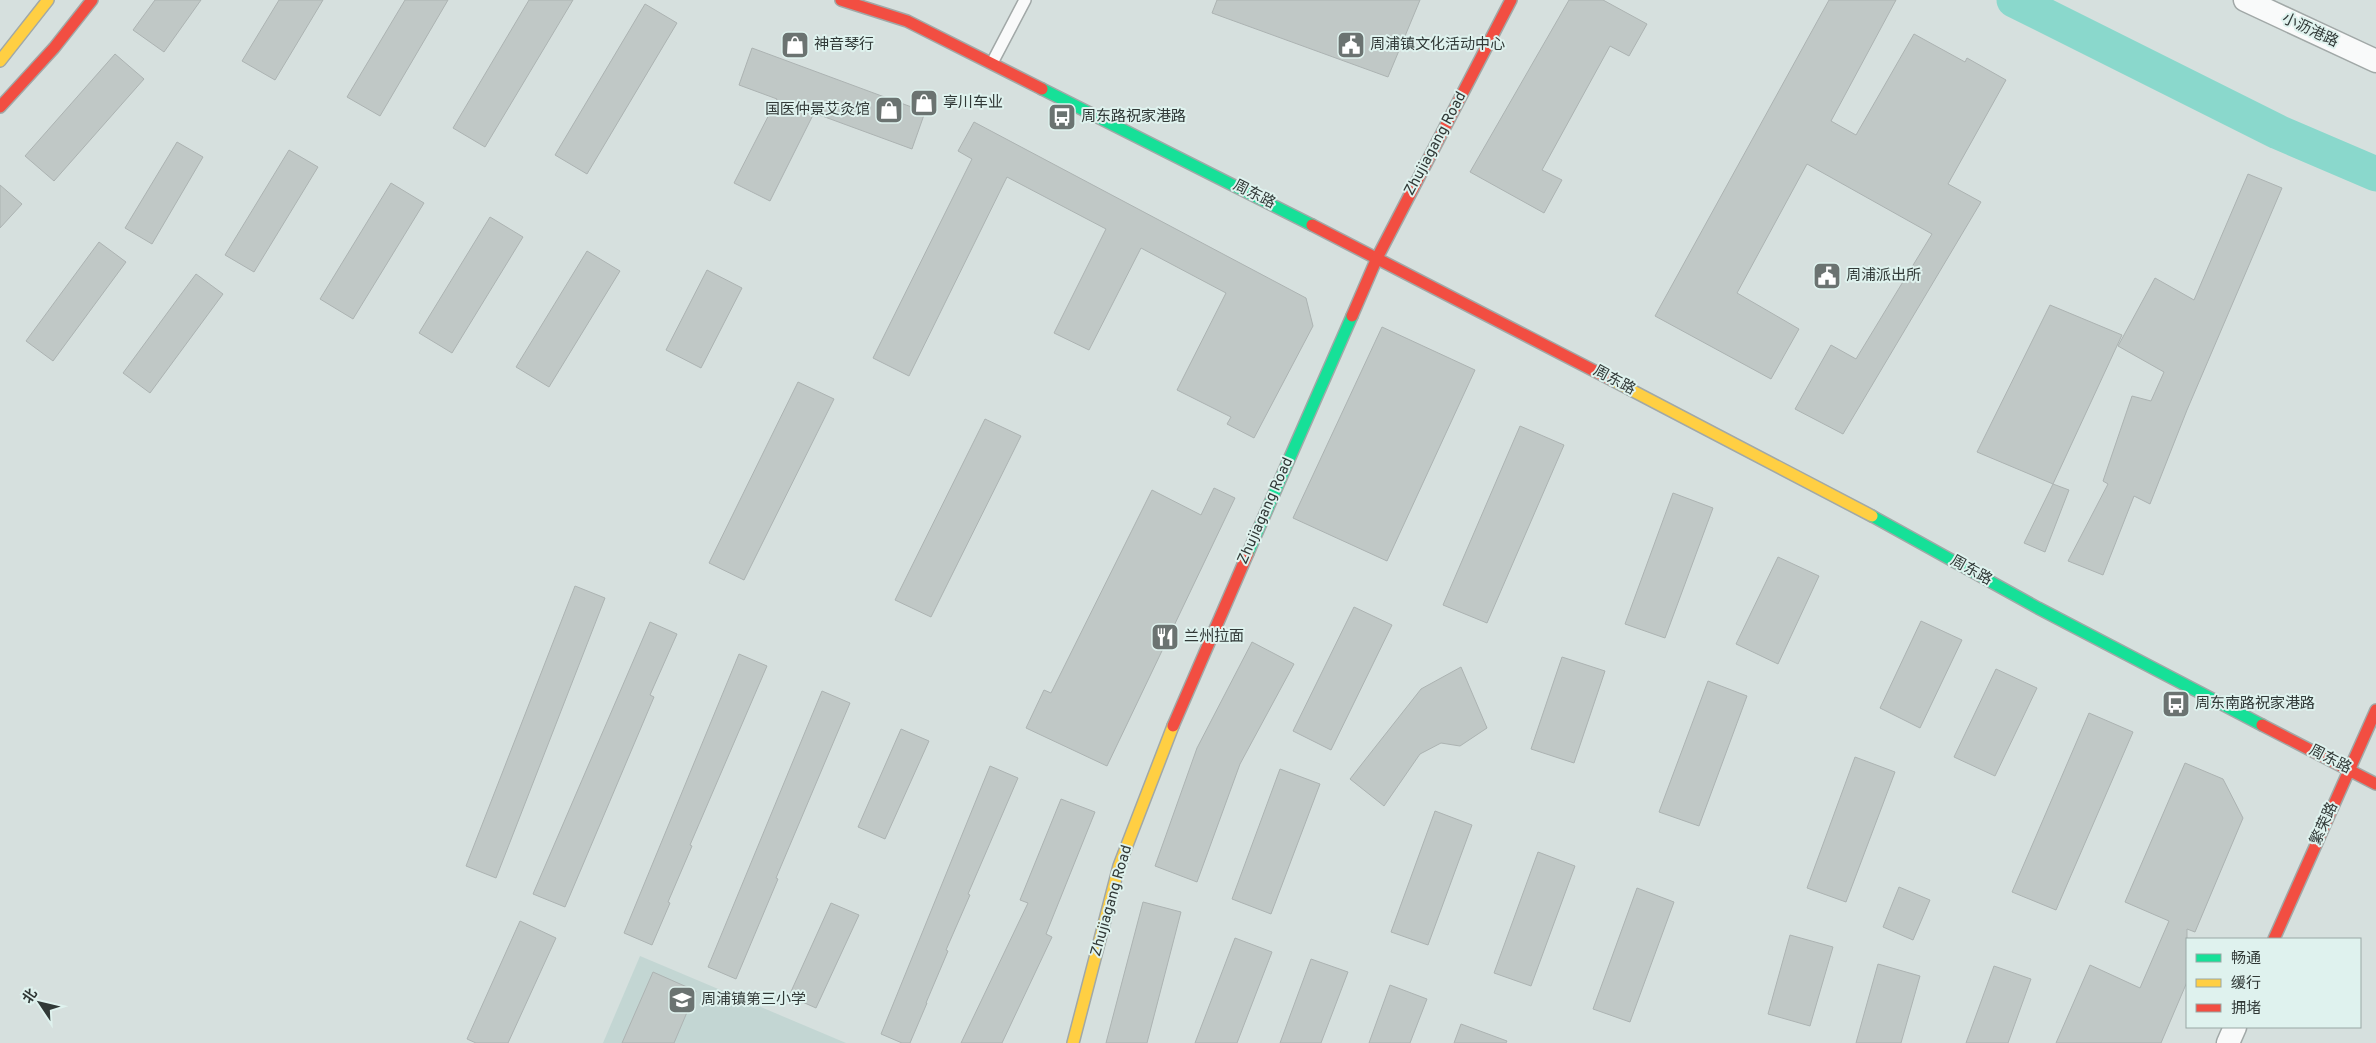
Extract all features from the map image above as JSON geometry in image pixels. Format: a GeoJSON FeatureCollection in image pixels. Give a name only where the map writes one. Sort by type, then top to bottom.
{"type":"FeatureCollection","features":[{"type":"Feature","properties":{"kind":"street"},"geometry":{"type":"LineString","coordinates":[[0,61],[48,0]]}},
{"type":"Feature","properties":{"kind":"street"},"geometry":{"type":"LineString","coordinates":[[0,107],[54,48],[92,0]]}},
{"type":"Feature","properties":{"kind":"street","name":"周东路"},"geometry":{"type":"LineString","coordinates":[[841,0],[907,20],[1377,258],[1848,503],[2038,608],[2376,784]]}},
{"type":"Feature","properties":{"kind":"street","name":"Zhujiagang Road"},"geometry":{"type":"LineString","coordinates":[[1073,1043],[1119,866],[1177,716],[1377,258],[1511,0]]}},
{"type":"Feature","properties":{"kind":"street","name":"小沥港路"},"geometry":{"type":"LineString","coordinates":[[2245,0],[2376,61]]}},
{"type":"Feature","properties":{"kind":"street","name":"繁荣路"},"geometry":{"type":"LineString","coordinates":[[2274,938],[2376,710]]}},
{"type":"Feature","properties":{"kind":"street"},"geometry":{"type":"LineString","coordinates":[[2228,1043],[2236,1028]]}},
{"type":"Feature","properties":{"kind":"lane"},"geometry":{"type":"LineString","coordinates":[[992,63],[1025,0]]}},
{"type":"Feature","properties":{"kind":"shaded area","name":"周浦镇第三小学"},"geometry":{"type":"Polygon","coordinates":[[[640,956],[846,1043],[603,1043],[640,956]]]}},
{"type":"Feature","properties":{"kind":"building"},"geometry":{"type":"Polygon","coordinates":[[[155,0],[201,0],[164,52],[133,30],[155,0]]]}},
{"type":"Feature","properties":{"kind":"building"},"geometry":{"type":"Polygon","coordinates":[[[279,0],[323,0],[275,80],[242,61],[279,0]]]}},
{"type":"Feature","properties":{"kind":"building"},"geometry":{"type":"Polygon","coordinates":[[[405,0],[448,0],[380,116],[347,97],[405,0]]]}},
{"type":"Feature","properties":{"kind":"building"},"geometry":{"type":"Polygon","coordinates":[[[529,0],[573,0],[485,147],[453,128],[529,0]]]}},
{"type":"Feature","properties":{"kind":"building","name":"周浦镇文化活动中心"},"geometry":{"type":"Polygon","coordinates":[[[1217,0],[1420,0],[1388,77],[1212,13],[1217,0]]]}},
{"type":"Feature","properties":{"kind":"building"},"geometry":{"type":"Polygon","coordinates":[[[1569,0],[1603,0],[1647,24],[1629,56],[1610,46],[1542,170],[1562,180],[1544,213],[1470,172],[1569,0]]]}},
{"type":"Feature","properties":{"kind":"building"},"geometry":{"type":"Polygon","coordinates":[[[1829,0],[1896,0],[1831,121],[1856,135],[1914,34],[1965,62],[1967,58],[2006,80],[1948,184],[1981,202],[1843,434],[1795,409],[1831,345],[1856,359],[1932,234],[1807,164],[1737,293],[1799,329],[1771,379],[1655,316],[1829,0]]]}},
{"type":"Feature","properties":{"kind":"building"},"geometry":{"type":"Polygon","coordinates":[[[645,4],[677,23],[587,174],[555,155],[645,4]]]}},
{"type":"Feature","properties":{"kind":"building"},"geometry":{"type":"Polygon","coordinates":[[[752,48],[925,112],[912,149],[814,113],[770,201],[734,183],[777,99],[739,85],[752,48]]]}},
{"type":"Feature","properties":{"kind":"building"},"geometry":{"type":"Polygon","coordinates":[[[115,54],[144,79],[54,181],[25,156],[115,54]]]}},
{"type":"Feature","properties":{"kind":"building"},"geometry":{"type":"Polygon","coordinates":[[[974,122],[1306,298],[1313,326],[1254,438],[1227,424],[1231,417],[1177,390],[1226,293],[1141,248],[1089,350],[1054,333],[1106,229],[1007,177],[909,376],[873,358],[972,159],[958,151],[974,122]]]}},
{"type":"Feature","properties":{"kind":"building"},"geometry":{"type":"Polygon","coordinates":[[[177,142],[203,157],[152,244],[125,228],[177,142]]]}},
{"type":"Feature","properties":{"kind":"building"},"geometry":{"type":"Polygon","coordinates":[[[289,150],[318,167],[254,272],[225,255],[289,150]]]}},
{"type":"Feature","properties":{"kind":"building"},"geometry":{"type":"Polygon","coordinates":[[[2248,174],[2282,188],[2187,410],[2150,504],[2134,496],[2103,575],[2068,561],[2108,484],[2103,481],[2132,396],[2151,401],[2164,372],[2118,346],[2155,278],[2194,300],[2248,174]]]}},
{"type":"Feature","properties":{"kind":"building"},"geometry":{"type":"Polygon","coordinates":[[[391,183],[424,203],[353,319],[320,299],[391,183]]]}},
{"type":"Feature","properties":{"kind":"building"},"geometry":{"type":"Polygon","coordinates":[[[0,185],[22,204],[0,228],[0,185]]]}},
{"type":"Feature","properties":{"kind":"building"},"geometry":{"type":"Polygon","coordinates":[[[490,217],[523,237],[452,353],[419,333],[490,217]]]}},
{"type":"Feature","properties":{"kind":"building"},"geometry":{"type":"Polygon","coordinates":[[[99,242],[126,262],[53,361],[26,341],[99,242]]]}},
{"type":"Feature","properties":{"kind":"building"},"geometry":{"type":"Polygon","coordinates":[[[587,251],[620,271],[549,387],[516,367],[587,251]]]}},
{"type":"Feature","properties":{"kind":"building"},"geometry":{"type":"Polygon","coordinates":[[[707,270],[742,288],[701,368],[666,350],[707,270]]]}},
{"type":"Feature","properties":{"kind":"building"},"geometry":{"type":"Polygon","coordinates":[[[196,274],[223,294],[150,393],[123,373],[196,274]]]}},
{"type":"Feature","properties":{"kind":"building"},"geometry":{"type":"Polygon","coordinates":[[[2050,305],[2122,335],[2053,484],[1977,452],[2050,305]]]}},
{"type":"Feature","properties":{"kind":"building"},"geometry":{"type":"Polygon","coordinates":[[[1382,327],[1475,370],[1387,561],[1293,518],[1382,327]]]}},
{"type":"Feature","properties":{"kind":"building"},"geometry":{"type":"Polygon","coordinates":[[[798,382],[834,399],[744,580],[709,563],[798,382]]]}},
{"type":"Feature","properties":{"kind":"building"},"geometry":{"type":"Polygon","coordinates":[[[985,419],[1021,436],[931,617],[895,600],[985,419]]]}},
{"type":"Feature","properties":{"kind":"building"},"geometry":{"type":"Polygon","coordinates":[[[1520,426],[1564,445],[1487,623],[1443,605],[1520,426]]]}},
{"type":"Feature","properties":{"kind":"building"},"geometry":{"type":"Polygon","coordinates":[[[2053,484],[2069,490],[2045,552],[2024,543],[2053,484]]]}},
{"type":"Feature","properties":{"kind":"building"},"geometry":{"type":"Polygon","coordinates":[[[1214,488],[1235,498],[1107,766],[1026,728],[1044,690],[1051,693],[1152,490],[1201,515],[1214,488]]]}},
{"type":"Feature","properties":{"kind":"building"},"geometry":{"type":"Polygon","coordinates":[[[1673,493],[1713,508],[1665,638],[1625,624],[1673,493]]]}},
{"type":"Feature","properties":{"kind":"building"},"geometry":{"type":"Polygon","coordinates":[[[1778,557],[1819,576],[1778,664],[1736,644],[1778,557]]]}},
{"type":"Feature","properties":{"kind":"building"},"geometry":{"type":"Polygon","coordinates":[[[575,586],[605,598],[496,878],[466,866],[575,586]]]}},
{"type":"Feature","properties":{"kind":"building"},"geometry":{"type":"Polygon","coordinates":[[[1354,607],[1392,625],[1331,750],[1293,731],[1354,607]]]}},
{"type":"Feature","properties":{"kind":"building"},"geometry":{"type":"Polygon","coordinates":[[[1921,621],[1962,640],[1920,728],[1880,708],[1921,621]]]}},
{"type":"Feature","properties":{"kind":"building"},"geometry":{"type":"Polygon","coordinates":[[[650,622],[677,634],[650,695],[654,697],[565,907],[533,894],[650,622]]]}},
{"type":"Feature","properties":{"kind":"building"},"geometry":{"type":"Polygon","coordinates":[[[1252,642],[1294,664],[1240,764],[1197,882],[1155,866],[1197,748],[1252,642]]]}},
{"type":"Feature","properties":{"kind":"building"},"geometry":{"type":"Polygon","coordinates":[[[739,654],[767,666],[690,845],[692,846],[652,945],[624,933],[739,654]]]}},
{"type":"Feature","properties":{"kind":"building"},"geometry":{"type":"Polygon","coordinates":[[[1562,657],[1605,671],[1574,763],[1531,749],[1562,657]]]}},
{"type":"Feature","properties":{"kind":"building"},"geometry":{"type":"Polygon","coordinates":[[[1461,667],[1487,728],[1460,746],[1441,743],[1420,754],[1384,806],[1350,779],[1421,689],[1461,667]]]}},
{"type":"Feature","properties":{"kind":"building"},"geometry":{"type":"Polygon","coordinates":[[[1996,669],[2037,688],[1995,776],[1954,757],[1996,669]]]}},
{"type":"Feature","properties":{"kind":"building"},"geometry":{"type":"Polygon","coordinates":[[[1708,681],[1747,696],[1699,826],[1659,812],[1708,681]]]}},
{"type":"Feature","properties":{"kind":"building"},"geometry":{"type":"Polygon","coordinates":[[[822,691],[850,703],[776,878],[778,879],[736,979],[708,967],[822,691]]]}},
{"type":"Feature","properties":{"kind":"building"},"geometry":{"type":"Polygon","coordinates":[[[2089,713],[2133,732],[2056,910],[2012,892],[2089,713]]]}},
{"type":"Feature","properties":{"kind":"building"},"geometry":{"type":"Polygon","coordinates":[[[901,729],[929,741],[885,839],[858,827],[901,729]]]}},
{"type":"Feature","properties":{"kind":"building"},"geometry":{"type":"Polygon","coordinates":[[[1855,757],[1895,772],[1846,902],[1807,888],[1855,757]]]}},
{"type":"Feature","properties":{"kind":"building"},"geometry":{"type":"Polygon","coordinates":[[[2185,763],[2223,779],[2243,818],[2195,932],[2187,929],[2186,984],[2161,1043],[2056,1043],[2090,965],[2140,988],[2169,921],[2125,902],[2185,763]]]}},
{"type":"Feature","properties":{"kind":"building"},"geometry":{"type":"Polygon","coordinates":[[[990,766],[1018,778],[968,894],[970,895],[946,950],[948,951],[910,1043],[902,1043],[881,1034],[990,766]]]}},
{"type":"Feature","properties":{"kind":"building"},"geometry":{"type":"Polygon","coordinates":[[[1280,769],[1320,784],[1271,914],[1232,899],[1280,769]]]}},
{"type":"Feature","properties":{"kind":"building"},"geometry":{"type":"Polygon","coordinates":[[[1061,799],[1095,812],[1046,934],[1052,937],[1002,1043],[961,1043],[1028,903],[1020,900],[1061,799]]]}},
{"type":"Feature","properties":{"kind":"building"},"geometry":{"type":"Polygon","coordinates":[[[1435,811],[1472,825],[1428,945],[1391,932],[1435,811]]]}},
{"type":"Feature","properties":{"kind":"building"},"geometry":{"type":"Polygon","coordinates":[[[1538,852],[1575,866],[1531,986],[1494,973],[1538,852]]]}},
{"type":"Feature","properties":{"kind":"building"},"geometry":{"type":"Polygon","coordinates":[[[1899,887],[1930,900],[1913,940],[1883,927],[1899,887]]]}},
{"type":"Feature","properties":{"kind":"building"},"geometry":{"type":"Polygon","coordinates":[[[1637,888],[1674,902],[1630,1022],[1593,1009],[1637,888]]]}},
{"type":"Feature","properties":{"kind":"building"},"geometry":{"type":"Polygon","coordinates":[[[1143,902],[1181,912],[1147,1043],[1106,1043],[1143,902]]]}},
{"type":"Feature","properties":{"kind":"building"},"geometry":{"type":"Polygon","coordinates":[[[831,903],[859,915],[816,1008],[789,996],[831,903]]]}},
{"type":"Feature","properties":{"kind":"building"},"geometry":{"type":"Polygon","coordinates":[[[520,921],[556,938],[508,1043],[476,1043],[467,1039],[520,921]]]}},
{"type":"Feature","properties":{"kind":"building"},"geometry":{"type":"Polygon","coordinates":[[[1790,935],[1833,947],[1810,1026],[1768,1014],[1790,935]]]}},
{"type":"Feature","properties":{"kind":"building"},"geometry":{"type":"Polygon","coordinates":[[[1235,938],[1272,952],[1237,1043],[1195,1043],[1235,938]]]}},
{"type":"Feature","properties":{"kind":"building"},"geometry":{"type":"Polygon","coordinates":[[[1311,959],[1348,972],[1321,1043],[1280,1043],[1311,959]]]}},
{"type":"Feature","properties":{"kind":"building"},"geometry":{"type":"Polygon","coordinates":[[[1878,964],[1920,976],[1901,1043],[1856,1043],[1878,964]]]}},
{"type":"Feature","properties":{"kind":"building"},"geometry":{"type":"Polygon","coordinates":[[[1994,966],[2031,979],[2008,1043],[1966,1043],[1994,966]]]}},
{"type":"Feature","properties":{"kind":"building"},"geometry":{"type":"Polygon","coordinates":[[[653,972],[696,991],[674,1043],[622,1043],[653,972]]]}},
{"type":"Feature","properties":{"kind":"building"},"geometry":{"type":"Polygon","coordinates":[[[1390,985],[1427,999],[1410,1043],[1369,1043],[1390,985]]]}},
{"type":"Feature","properties":{"kind":"building"},"geometry":{"type":"Polygon","coordinates":[[[1461,1024],[1507,1041],[1506,1043],[1454,1043],[1461,1024]]]}},
{"type":"Feature","properties":{"kind":"waterway"},"geometry":{"type":"LineString","coordinates":[[2014,0],[2278,132],[2376,174]]}},
{"type":"Feature","properties":{"kind":"traffic: fast"},"geometry":{"type":"LineString","coordinates":[[1042,89],[1312,225]]}},
{"type":"Feature","properties":{"kind":"traffic: fast"},"geometry":{"type":"LineString","coordinates":[[1248,553],[1352,316]]}},
{"type":"Feature","properties":{"kind":"traffic: fast"},"geometry":{"type":"LineString","coordinates":[[1872,516],[2038,608],[2262,725]]}},
{"type":"Feature","properties":{"kind":"traffic: slow"},"geometry":{"type":"LineString","coordinates":[[0,61],[48,0]]}},
{"type":"Feature","properties":{"kind":"traffic: slow"},"geometry":{"type":"LineString","coordinates":[[1612,380],[1872,516]]}},
{"type":"Feature","properties":{"kind":"traffic: slow"},"geometry":{"type":"LineString","coordinates":[[1073,1043],[1119,866],[1173,726]]}},
{"type":"Feature","properties":{"kind":"traffic: jam"},"geometry":{"type":"LineString","coordinates":[[0,107],[54,48],[92,0]]}},
{"type":"Feature","properties":{"kind":"traffic: jam"},"geometry":{"type":"LineString","coordinates":[[841,0],[907,21],[1042,89]]}},
{"type":"Feature","properties":{"kind":"traffic: jam"},"geometry":{"type":"LineString","coordinates":[[1352,316],[1377,258],[1511,0]]}},
{"type":"Feature","properties":{"kind":"traffic: jam"},"geometry":{"type":"LineString","coordinates":[[1312,225],[1612,380]]}},
{"type":"Feature","properties":{"kind":"traffic: jam"},"geometry":{"type":"LineString","coordinates":[[1173,726],[1248,553]]}},
{"type":"Feature","properties":{"kind":"traffic: jam"},"geometry":{"type":"LineString","coordinates":[[2274,938],[2376,710]]}},
{"type":"Feature","properties":{"kind":"traffic: jam"},"geometry":{"type":"LineString","coordinates":[[2262,725],[2376,784]]}},
{"type":"Feature","properties":{"kind":"place","name":"神音琴行"},"geometry":{"type":"Point","coordinates":[795,45]}},
{"type":"Feature","properties":{"kind":"place","name":"周浦镇文化活动中心"},"geometry":{"type":"Point","coordinates":[1351,45]}},
{"type":"Feature","properties":{"kind":"place","name":"享川车业"},"geometry":{"type":"Point","coordinates":[924,103]}},
{"type":"Feature","properties":{"kind":"place","name":"国医仲景艾灸馆"},"geometry":{"type":"Point","coordinates":[889,110]}},
{"type":"Feature","properties":{"kind":"place","name":"周东路祝家港路"},"geometry":{"type":"Point","coordinates":[1062,117]}},
{"type":"Feature","properties":{"kind":"place","name":"周浦派出所"},"geometry":{"type":"Point","coordinates":[1827,276]}},
{"type":"Feature","properties":{"kind":"place","name":"兰州拉面"},"geometry":{"type":"Point","coordinates":[1165,637]}},
{"type":"Feature","properties":{"kind":"place","name":"周东南路祝家港路"},"geometry":{"type":"Point","coordinates":[2176,704]}},
{"type":"Feature","properties":{"kind":"place","name":"周浦镇第三小学"},"geometry":{"type":"Point","coordinates":[682,1000]}}]}
